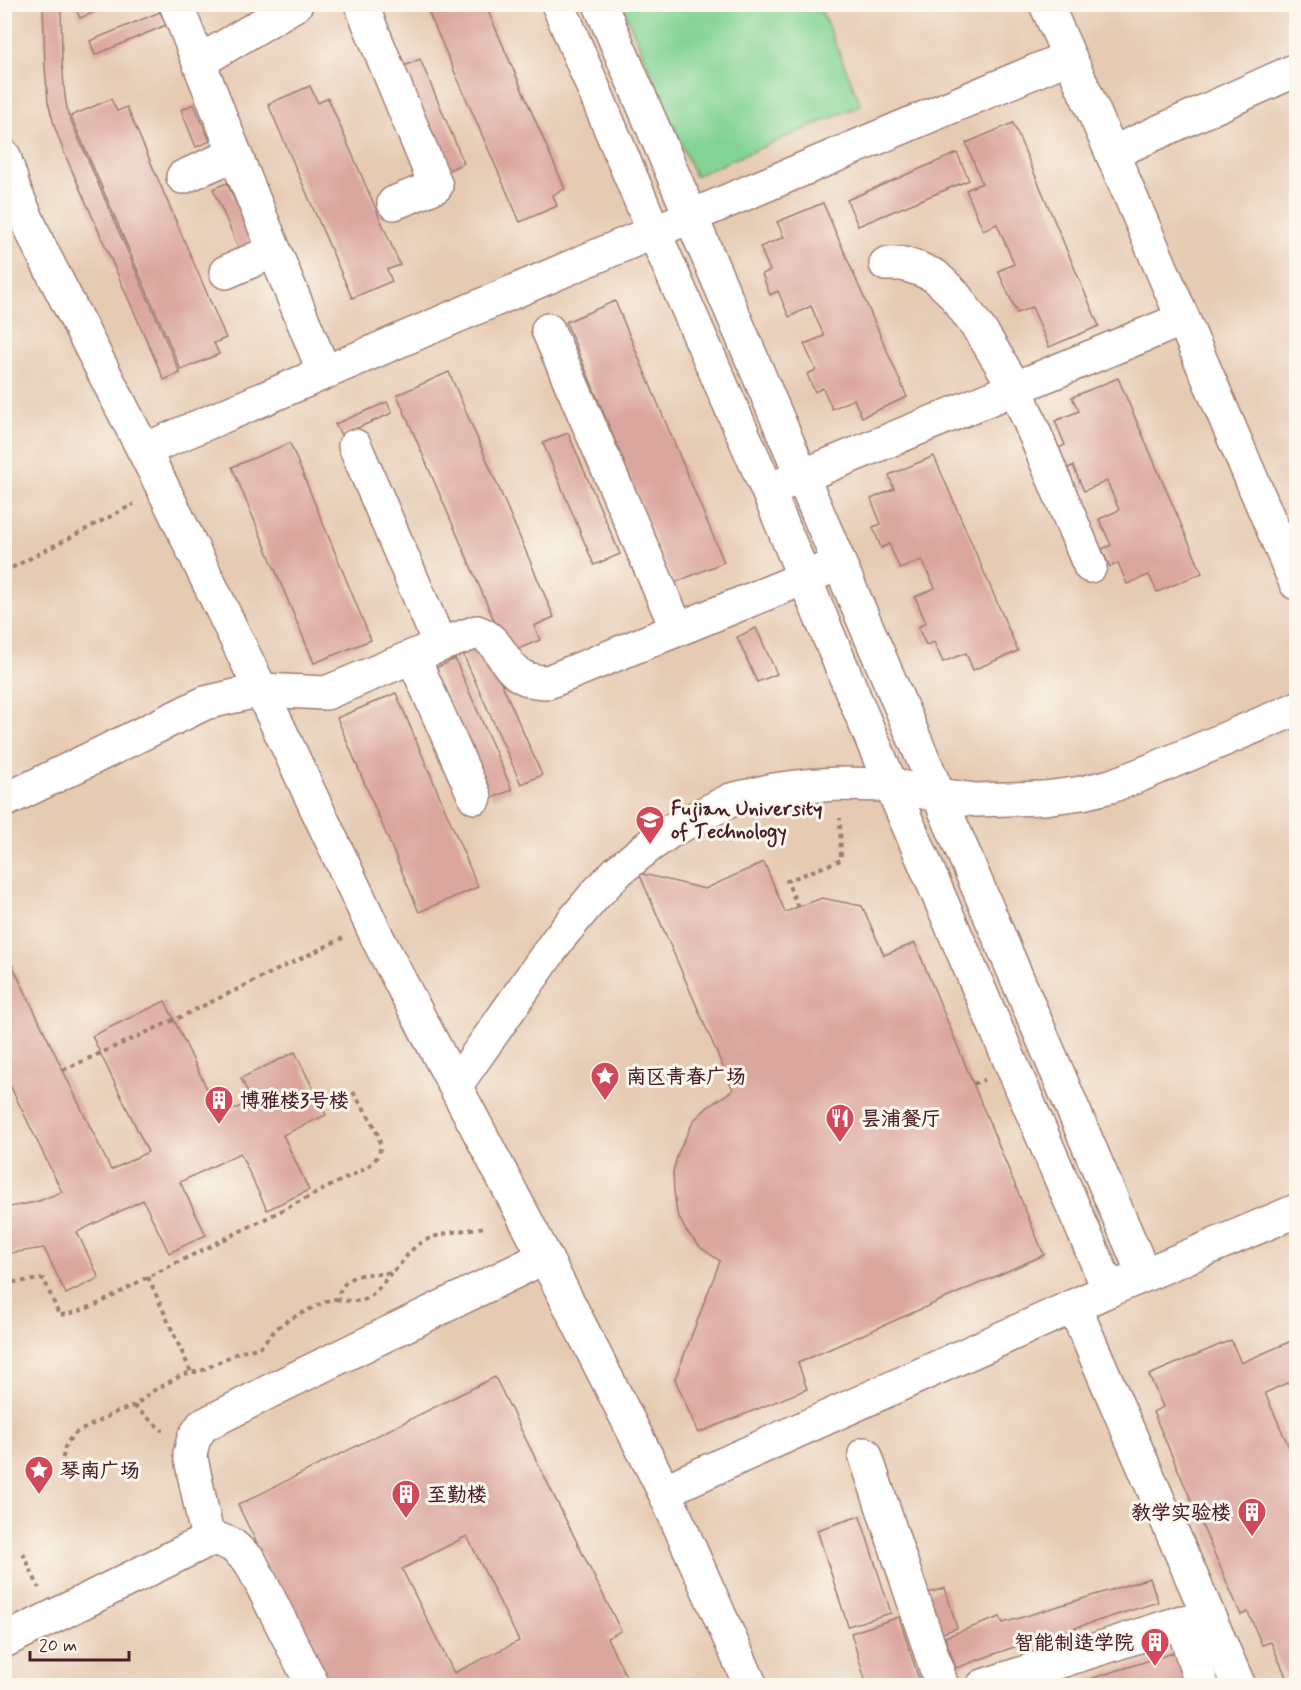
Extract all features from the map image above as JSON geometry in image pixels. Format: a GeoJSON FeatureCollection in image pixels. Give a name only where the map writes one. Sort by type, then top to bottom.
{"type":"FeatureCollection","features":[{"type":"Feature","properties":{"kind":"street"},"geometry":{"type":"LineString","coordinates":[[176,4],[324,372]]}},
{"type":"Feature","properties":{"kind":"street"},"geometry":{"type":"LineString","coordinates":[[199,62],[296,4]]}},
{"type":"Feature","properties":{"kind":"street"},"geometry":{"type":"LineString","coordinates":[[361,4],[436,186],[394,203]]}},
{"type":"Feature","properties":{"kind":"street"},"geometry":{"type":"LineString","coordinates":[[558,4],[1109,1290]]}},
{"type":"Feature","properties":{"kind":"street"},"geometry":{"type":"LineString","coordinates":[[600,4],[1144,1275]]}},
{"type":"Feature","properties":{"kind":"street"},"geometry":{"type":"LineString","coordinates":[[1046,4],[1296,583]]}},
{"type":"Feature","properties":{"kind":"street"},"geometry":{"type":"LineString","coordinates":[[144,450],[1070,57]]}},
{"type":"Feature","properties":{"kind":"street"},"geometry":{"type":"LineString","coordinates":[[1112,153],[1296,70]]}},
{"type":"Feature","properties":{"kind":"street"},"geometry":{"type":"LineString","coordinates":[[183,177],[235,154]]}},
{"type":"Feature","properties":{"kind":"street"},"geometry":{"type":"LineString","coordinates":[[4,156],[14,189],[38,244],[163,488],[405,993],[456,1085],[664,1491],[751,1686]]}},
{"type":"Feature","properties":{"kind":"street"},"geometry":{"type":"LineString","coordinates":[[226,272],[274,251]]}},
{"type":"Feature","properties":{"kind":"street"},"geometry":{"type":"LineString","coordinates":[[886,264],[903,264],[936,276],[953,293],[984,336],[1016,389],[1090,566]]}},
{"type":"Feature","properties":{"kind":"street"},"geometry":{"type":"LineString","coordinates":[[768,491],[1183,319]]}},
{"type":"Feature","properties":{"kind":"street"},"geometry":{"type":"LineString","coordinates":[[548,330],[677,629]]}},
{"type":"Feature","properties":{"kind":"street"},"geometry":{"type":"LineString","coordinates":[[355,446],[475,797]]}},
{"type":"Feature","properties":{"kind":"street"},"geometry":{"type":"LineString","coordinates":[[4,801],[205,703],[261,690],[326,693],[477,632],[489,639],[517,674],[537,682],[548,682],[840,563]]}},
{"type":"Feature","properties":{"kind":"street"},"geometry":{"type":"LineString","coordinates":[[456,1085],[559,938],[595,895],[649,846],[672,830],[731,800],[773,790],[838,784],[891,785],[976,800],[1045,798],[1082,793],[1111,786],[1140,775],[1296,709]]}},
{"type":"Feature","properties":{"kind":"street"},"geometry":{"type":"LineString","coordinates":[[664,1491],[1074,1305],[1296,1210]]}},
{"type":"Feature","properties":{"kind":"street"},"geometry":{"type":"LineString","coordinates":[[208,1540],[190,1454],[194,1438],[202,1426],[545,1257]]}},
{"type":"Feature","properties":{"kind":"street"},"geometry":{"type":"LineString","coordinates":[[1074,1305],[1239,1686]]}},
{"type":"Feature","properties":{"kind":"street"},"geometry":{"type":"LineString","coordinates":[[866,1454],[942,1686]]}},
{"type":"Feature","properties":{"kind":"street"},"geometry":{"type":"LineString","coordinates":[[4,1641],[208,1540],[220,1540],[231,1545],[250,1561],[313,1686]]}},
{"type":"Feature","properties":{"kind":"street"},"geometry":{"type":"LineString","coordinates":[[983,1686],[1182,1622],[1202,1686]]}},
{"type":"Feature","properties":{"kind":"path"},"geometry":{"type":"LineString","coordinates":[[4,572],[163,488]]}},
{"type":"Feature","properties":{"kind":"path"},"geometry":{"type":"LineString","coordinates":[[798,907],[787,881],[841,860],[838,784]]}},
{"type":"Feature","properties":{"kind":"path"},"geometry":{"type":"LineString","coordinates":[[63,1070],[174,1020],[371,925]]}},
{"type":"Feature","properties":{"kind":"path"},"geometry":{"type":"LineString","coordinates":[[4,1282],[44,1279],[59,1315],[74,1314],[366,1168],[379,1153],[378,1132],[352,1092]]}},
{"type":"Feature","properties":{"kind":"path"},"geometry":{"type":"LineString","coordinates":[[61,1467],[65,1447],[76,1433],[116,1412],[135,1406],[165,1384],[191,1372],[209,1367],[241,1351],[259,1348],[288,1320],[326,1300],[356,1302],[367,1299],[416,1246],[425,1241],[485,1227]]}},
{"type":"Feature","properties":{"kind":"path"},"geometry":{"type":"LineString","coordinates":[[336,1299],[341,1287],[359,1274],[392,1272]]}},
{"type":"Feature","properties":{"kind":"path"},"geometry":{"type":"LineString","coordinates":[[148,1277],[191,1372]]}},
{"type":"Feature","properties":{"kind":"shaded area","name":"Fujian University of Technology"},"geometry":{"type":"Polygon","coordinates":[[[5,5],[1296,5],[1296,1685],[5,1685],[5,5]]]}},
{"type":"Feature","properties":{"kind":"green space"},"geometry":{"type":"Polygon","coordinates":[[[622,5],[819,5],[861,105],[695,176],[622,5]]]}},
{"type":"Feature","properties":{"kind":"building"},"geometry":{"type":"Polygon","coordinates":[[[43,4],[61,4],[62,62],[68,114],[180,373],[164,380],[55,128],[48,102],[43,4]]]}},
{"type":"Feature","properties":{"kind":"building"},"geometry":{"type":"Polygon","coordinates":[[[74,4],[112,4],[112,5],[80,18],[74,4]]]}},
{"type":"Feature","properties":{"kind":"building"},"geometry":{"type":"Polygon","coordinates":[[[425,4],[485,4],[565,189],[553,195],[557,206],[520,222],[425,4]]]}},
{"type":"Feature","properties":{"kind":"building"},"geometry":{"type":"Polygon","coordinates":[[[160,12],[166,25],[95,55],[90,41],[160,12]]]}},
{"type":"Feature","properties":{"kind":"building"},"geometry":{"type":"Polygon","coordinates":[[[420,59],[464,163],[444,172],[400,68],[420,59]]]}},
{"type":"Feature","properties":{"kind":"building"},"geometry":{"type":"Polygon","coordinates":[[[310,86],[318,103],[328,98],[400,265],[387,270],[392,281],[352,298],[268,104],[310,86]]]}},
{"type":"Feature","properties":{"kind":"building"},"geometry":{"type":"Polygon","coordinates":[[[111,99],[117,111],[127,107],[226,338],[214,343],[219,354],[181,370],[71,116],[111,99]]]}},
{"type":"Feature","properties":{"kind":"building"},"geometry":{"type":"Polygon","coordinates":[[[194,104],[210,141],[196,147],[181,110],[194,104]]]}},
{"type":"Feature","properties":{"kind":"building"},"geometry":{"type":"Polygon","coordinates":[[[1013,123],[1099,326],[1049,347],[1032,307],[1017,313],[998,271],[1014,264],[997,224],[983,230],[966,190],[982,183],[966,143],[1013,123]]]}},
{"type":"Feature","properties":{"kind":"building"},"geometry":{"type":"Polygon","coordinates":[[[957,153],[969,180],[858,226],[847,200],[957,153]]]}},
{"type":"Feature","properties":{"kind":"building"},"geometry":{"type":"Polygon","coordinates":[[[227,183],[254,243],[239,249],[213,189],[227,183]]]}},
{"type":"Feature","properties":{"kind":"building"},"geometry":{"type":"Polygon","coordinates":[[[823,203],[907,397],[862,417],[854,399],[832,409],[823,388],[815,392],[807,374],[816,370],[804,344],[824,336],[811,306],[789,317],[778,291],[770,295],[762,274],[770,271],[760,247],[784,237],[777,222],[823,203]]]}},
{"type":"Feature","properties":{"kind":"building"},"geometry":{"type":"Polygon","coordinates":[[[615,301],[724,562],[674,583],[566,322],[615,301]]]}},
{"type":"Feature","properties":{"kind":"building"},"geometry":{"type":"Polygon","coordinates":[[[449,372],[554,617],[534,626],[540,640],[508,653],[397,395],[449,372]]]}},
{"type":"Feature","properties":{"kind":"building"},"geometry":{"type":"Polygon","coordinates":[[[1118,378],[1202,573],[1157,592],[1149,575],[1127,584],[1118,563],[1110,567],[1102,549],[1111,545],[1099,519],[1119,510],[1107,481],[1084,491],[1073,466],[1065,469],[1057,449],[1065,445],[1055,421],[1079,411],[1072,397],[1118,378]]]}},
{"type":"Feature","properties":{"kind":"building"},"geometry":{"type":"Polygon","coordinates":[[[387,402],[392,413],[341,435],[335,424],[387,402]]]}},
{"type":"Feature","properties":{"kind":"building"},"geometry":{"type":"Polygon","coordinates":[[[568,433],[620,554],[594,565],[543,443],[568,433]]]}},
{"type":"Feature","properties":{"kind":"building"},"geometry":{"type":"Polygon","coordinates":[[[290,443],[371,640],[314,663],[232,467],[290,443]]]}},
{"type":"Feature","properties":{"kind":"building"},"geometry":{"type":"Polygon","coordinates":[[[934,456],[1018,651],[973,670],[966,653],[943,662],[934,642],[926,645],[918,627],[926,623],[915,597],[935,588],[922,560],[900,569],[889,544],[881,548],[873,527],[881,524],[871,499],[894,489],[889,475],[934,456]]]}},
{"type":"Feature","properties":{"kind":"building"},"geometry":{"type":"Polygon","coordinates":[[[756,628],[777,674],[757,682],[737,637],[756,628]]]}},
{"type":"Feature","properties":{"kind":"building"},"geometry":{"type":"Polygon","coordinates":[[[477,648],[490,657],[542,775],[521,784],[463,654],[477,648]]]}},
{"type":"Feature","properties":{"kind":"building"},"geometry":{"type":"Polygon","coordinates":[[[455,659],[512,790],[492,798],[436,668],[455,659]]]}},
{"type":"Feature","properties":{"kind":"building"},"geometry":{"type":"Polygon","coordinates":[[[396,693],[478,887],[419,912],[337,718],[396,693]]]}},
{"type":"Feature","properties":{"kind":"building","name":"昙浦餐厅"},"geometry":{"type":"Polygon","coordinates":[[[764,862],[785,912],[822,898],[862,906],[884,955],[915,943],[1044,1255],[798,1363],[807,1389],[698,1433],[675,1379],[720,1261],[701,1248],[686,1231],[677,1213],[673,1172],[678,1153],[694,1120],[733,1090],[639,873],[705,889],[764,862]]]}},
{"type":"Feature","properties":{"kind":"building","name":"博雅楼3号楼"},"geometry":{"type":"Polygon","coordinates":[[[4,948],[111,1170],[148,1152],[92,1036],[165,1001],[220,1116],[252,1101],[241,1078],[295,1052],[326,1115],[283,1135],[309,1190],[267,1210],[240,1153],[180,1182],[206,1235],[169,1253],[143,1200],[77,1232],[99,1278],[66,1294],[44,1248],[4,1254],[4,1208],[36,1202],[62,1192],[4,1073],[4,948]]]}},
{"type":"Feature","properties":{"kind":"building","name":"教学实验楼"},"geometry":{"type":"Polygon","coordinates":[[[1296,1339],[1296,1379],[1265,1393],[1296,1463],[1296,1686],[1290,1686],[1271,1642],[1262,1645],[1248,1612],[1241,1615],[1153,1412],[1163,1407],[1149,1375],[1231,1340],[1241,1363],[1296,1339]]]}},
{"type":"Feature","properties":{"kind":"building","name":"至勤楼"},"geometry":{"type":"Polygon","coordinates":[[[495,1377],[621,1631],[607,1638],[631,1686],[327,1686],[238,1505],[495,1377]],[[467,1536],[402,1569],[454,1673],[519,1641],[467,1536]]]}},
{"type":"Feature","properties":{"kind":"building"},"geometry":{"type":"Polygon","coordinates":[[[860,1516],[891,1613],[848,1626],[817,1530],[860,1516]]]}},
{"type":"Feature","properties":{"kind":"building"},"geometry":{"type":"Polygon","coordinates":[[[1150,1578],[1158,1602],[1011,1648],[956,1668],[945,1637],[1000,1617],[1003,1623],[1150,1578]]]}},
{"type":"Feature","properties":{"kind":"building"},"geometry":{"type":"Polygon","coordinates":[[[945,1588],[957,1628],[937,1635],[925,1594],[945,1588]]]}},
{"type":"Feature","properties":{"kind":"building"},"geometry":{"type":"Polygon","coordinates":[[[899,1617],[921,1686],[867,1686],[851,1633],[899,1617]]]}},
{"type":"Feature","properties":{"kind":"building","name":"智能制造学院"},"geometry":{"type":"Polygon","coordinates":[[[1179,1651],[1190,1686],[1071,1686],[1071,1685],[1179,1651]]]}},
{"type":"Feature","properties":{"kind":"place","name":"Fujian University of Technology"},"geometry":{"type":"Point","coordinates":[650,846]}},
{"type":"Feature","properties":{"kind":"place","name":"南区青春广场"},"geometry":{"type":"Point","coordinates":[605,1102]}},
{"type":"Feature","properties":{"kind":"place","name":"博雅楼3号楼"},"geometry":{"type":"Point","coordinates":[219,1126]}},
{"type":"Feature","properties":{"kind":"place","name":"昙浦餐厅"},"geometry":{"type":"Point","coordinates":[840,1144]}},
{"type":"Feature","properties":{"kind":"place","name":"琴南广场"},"geometry":{"type":"Point","coordinates":[39,1496]}},
{"type":"Feature","properties":{"kind":"place","name":"至勤楼"},"geometry":{"type":"Point","coordinates":[406,1520]}},
{"type":"Feature","properties":{"kind":"place","name":"教学实验楼"},"geometry":{"type":"Point","coordinates":[1252,1538]}},
{"type":"Feature","properties":{"kind":"place","name":"智能制造学院"},"geometry":{"type":"Point","coordinates":[1155,1668]}}]}
